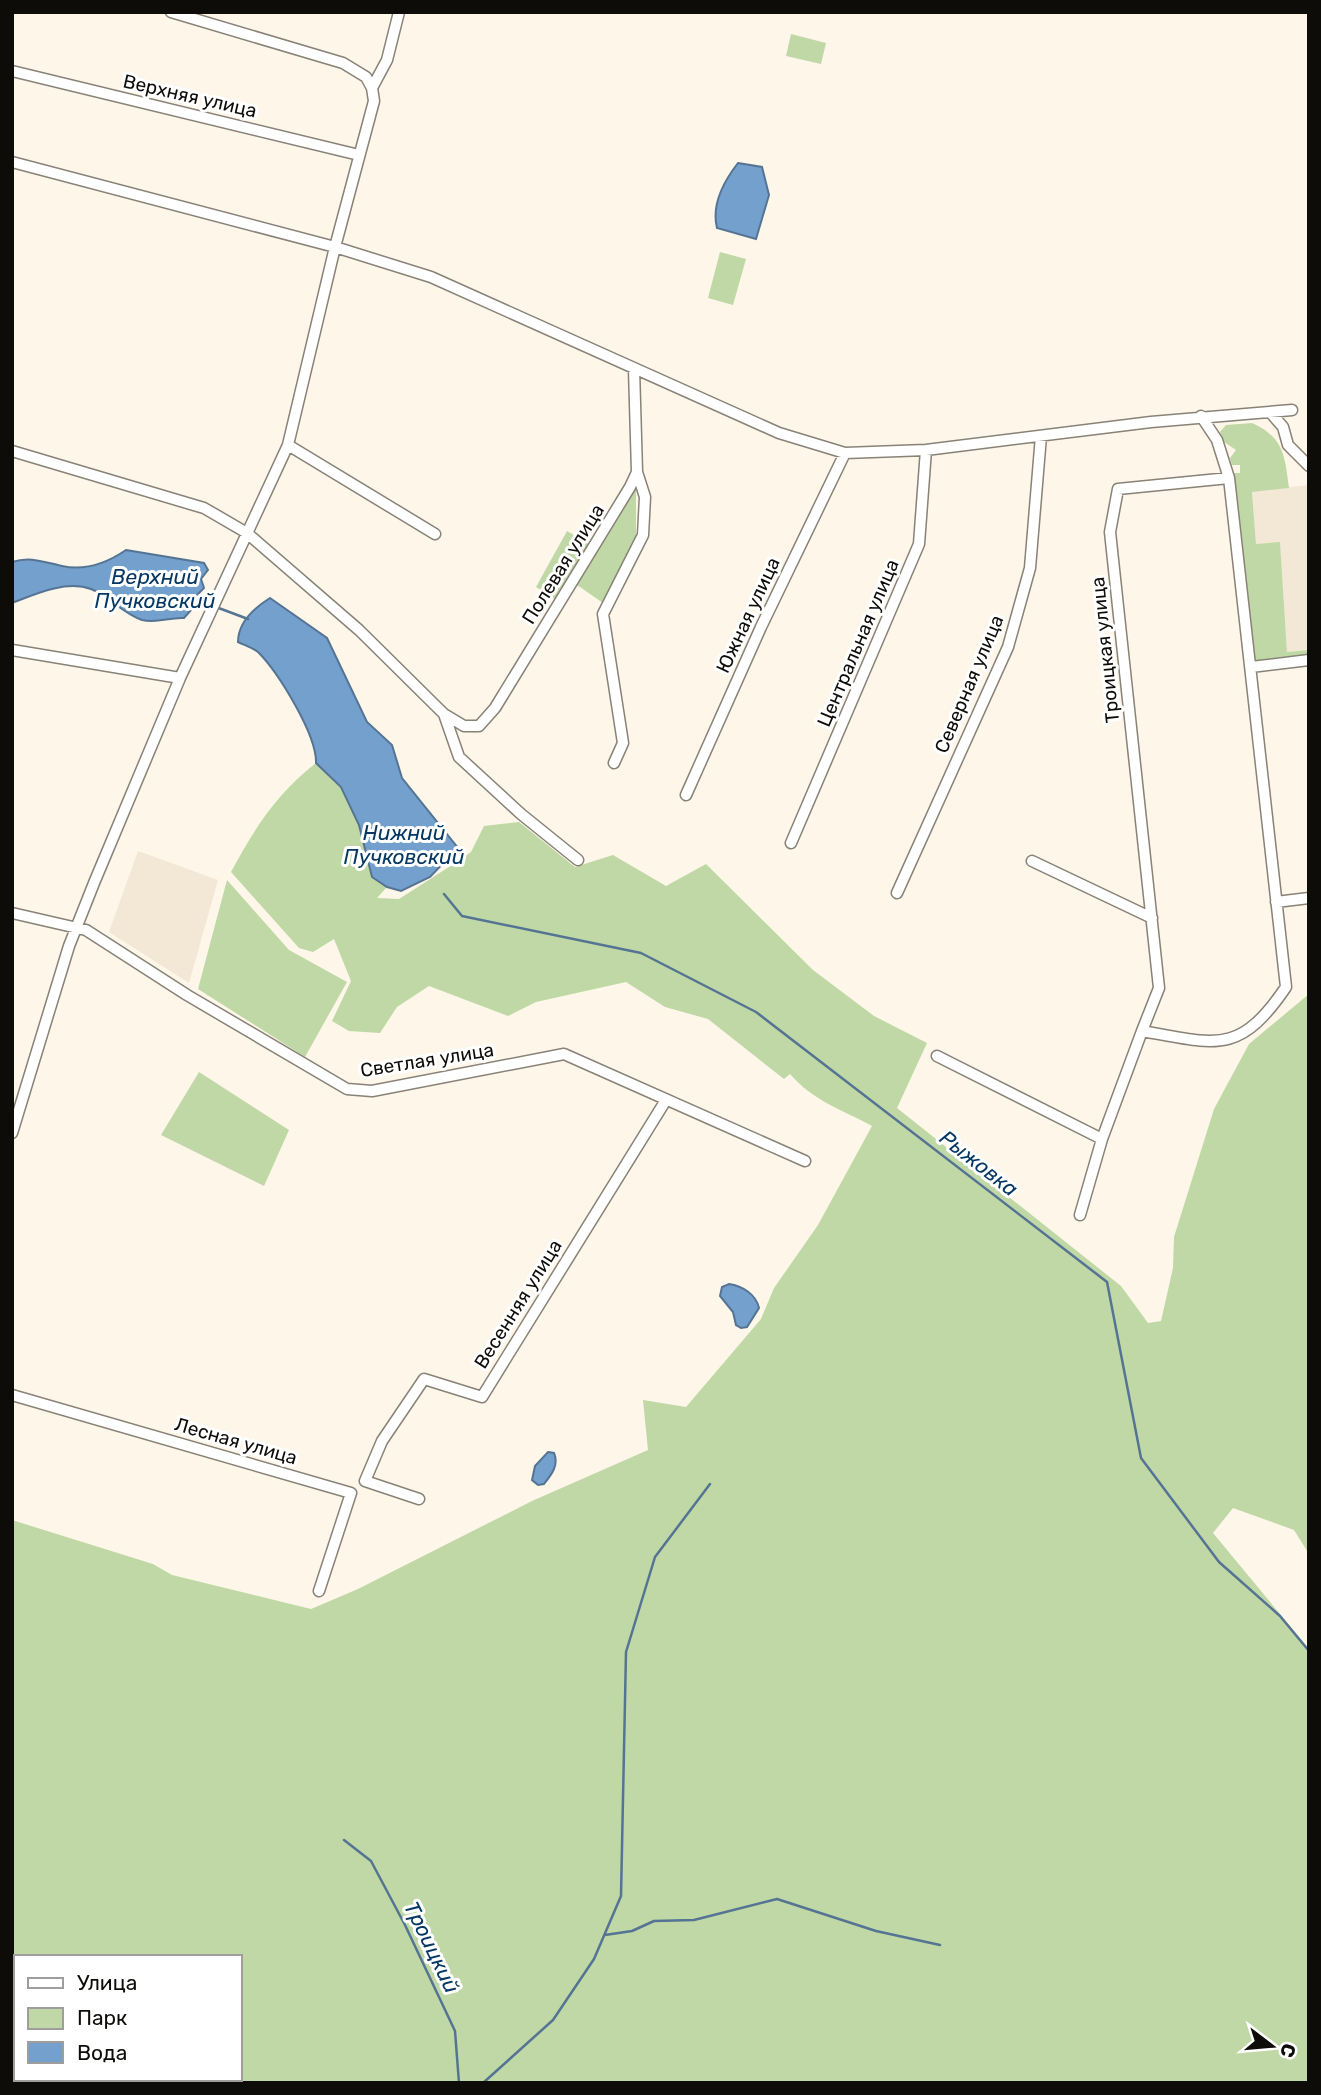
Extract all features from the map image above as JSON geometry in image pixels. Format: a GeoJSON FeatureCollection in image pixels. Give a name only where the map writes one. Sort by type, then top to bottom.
{"type":"FeatureCollection","features":[{"type":"Feature","properties":{"kind":"street"},"geometry":{"type":"LineString","coordinates":[[12,1133],[77,926],[180,678],[288,445],[373,101],[372,88],[366,77],[343,63],[171,12]]}},
{"type":"Feature","properties":{"kind":"street"},"geometry":{"type":"LineString","coordinates":[[372,88],[387,60],[399,12]]}},
{"type":"Feature","properties":{"kind":"street","name":"Верхняя улица"},"geometry":{"type":"LineString","coordinates":[[12,71],[359,155]]}},
{"type":"Feature","properties":{"kind":"street"},"geometry":{"type":"LineString","coordinates":[[12,162],[335,247],[431,277],[779,433],[845,453],[926,450],[1201,416],[1292,410]]}},
{"type":"Feature","properties":{"kind":"street","name":"Полевая улица"},"geometry":{"type":"LineString","coordinates":[[444,714],[464,726],[480,726],[495,708],[614,515],[637,472],[634,369]]}},
{"type":"Feature","properties":{"kind":"street"},"geometry":{"type":"LineString","coordinates":[[1270,412],[1283,427],[1288,445],[1309,466]]}},
{"type":"Feature","properties":{"kind":"street"},"geometry":{"type":"LineString","coordinates":[[1142,1031],[1216,1044],[1239,1035],[1268,1013],[1286,987],[1228,473],[1217,440],[1201,416]]}},
{"type":"Feature","properties":{"kind":"street","name":"Северная улица"},"geometry":{"type":"LineString","coordinates":[[897,893],[1008,646],[1030,568],[1041,436]]}},
{"type":"Feature","properties":{"kind":"street"},"geometry":{"type":"LineString","coordinates":[[288,445],[435,534]]}},
{"type":"Feature","properties":{"kind":"street","name":"Центральная улица"},"geometry":{"type":"LineString","coordinates":[[791,843],[919,544],[926,450]]}},
{"type":"Feature","properties":{"kind":"street"},"geometry":{"type":"LineString","coordinates":[[12,452],[204,508],[247,533],[359,630],[444,714],[459,757],[521,814],[578,860]]}},
{"type":"Feature","properties":{"kind":"street","name":"Южная улица"},"geometry":{"type":"LineString","coordinates":[[686,795],[761,626],[845,453]]}},
{"type":"Feature","properties":{"kind":"street"},"geometry":{"type":"LineString","coordinates":[[614,763],[623,743],[603,614],[643,535],[645,497],[637,472]]}},
{"type":"Feature","properties":{"kind":"street","name":"Троицкая улица"},"geometry":{"type":"LineString","coordinates":[[1080,1215],[1102,1139],[1159,988],[1110,532],[1118,489],[1228,473]]}},
{"type":"Feature","properties":{"kind":"street"},"geometry":{"type":"LineString","coordinates":[[12,650],[180,678]]}},
{"type":"Feature","properties":{"kind":"street"},"geometry":{"type":"LineString","coordinates":[[1251,667],[1309,660]]}},
{"type":"Feature","properties":{"kind":"street"},"geometry":{"type":"LineString","coordinates":[[1032,861],[1152,918]]}},
{"type":"Feature","properties":{"kind":"street"},"geometry":{"type":"LineString","coordinates":[[1276,902],[1309,898]]}},
{"type":"Feature","properties":{"kind":"street","name":"Светлая улица"},"geometry":{"type":"LineString","coordinates":[[12,913],[77,926],[119,948],[187,995],[347,1090],[372,1091],[564,1054],[805,1161]]}},
{"type":"Feature","properties":{"kind":"street"},"geometry":{"type":"LineString","coordinates":[[937,1056],[1102,1139]]}},
{"type":"Feature","properties":{"kind":"street","name":"Весенняя улица"},"geometry":{"type":"LineString","coordinates":[[419,1500],[365,1481],[382,1441],[424,1379],[482,1397],[666,1100]]}},
{"type":"Feature","properties":{"kind":"street","name":"Лесная улица"},"geometry":{"type":"LineString","coordinates":[[12,1395],[351,1493],[320,1591]]}},
{"type":"Feature","properties":{"kind":"shaded area"},"geometry":{"type":"Polygon","coordinates":[[[1309,485],[1309,650],[1287,652],[1280,543],[1256,544],[1252,491],[1309,485]]]}},
{"type":"Feature","properties":{"kind":"shaded area"},"geometry":{"type":"Polygon","coordinates":[[[138,851],[218,880],[189,983],[109,932],[138,851]]]}},
{"type":"Feature","properties":{"kind":"green space"},"geometry":{"type":"Polygon","coordinates":[[[791,34],[826,43],[821,64],[786,56],[791,34]]]}},
{"type":"Feature","properties":{"kind":"green space"},"geometry":{"type":"Polygon","coordinates":[[[720,252],[746,259],[733,305],[708,298],[720,252]]]}},
{"type":"Feature","properties":{"kind":"green space"},"geometry":{"type":"Polygon","coordinates":[[[1252,423],[1271,435],[1281,449],[1289,488],[1252,492],[1256,544],[1280,542],[1287,652],[1309,650],[1309,656],[1258,662],[1254,658],[1232,473],[1240,473],[1240,465],[1232,465],[1230,458],[1236,450],[1224,442],[1220,432],[1226,425],[1252,423]]]}},
{"type":"Feature","properties":{"kind":"green space"},"geometry":{"type":"Polygon","coordinates":[[[636,488],[636,544],[603,603],[577,585],[636,488]]]}},
{"type":"Feature","properties":{"kind":"green space"},"geometry":{"type":"Polygon","coordinates":[[[567,531],[592,546],[558,601],[536,587],[567,531]]]}},
{"type":"Feature","properties":{"kind":"green space"},"geometry":{"type":"Polygon","coordinates":[[[316,763],[341,787],[359,825],[372,877],[387,887],[377,898],[399,899],[452,865],[471,852],[484,826],[519,822],[575,867],[613,855],[666,886],[706,864],[813,970],[874,1016],[927,1043],[897,1108],[1121,1286],[1148,1323],[1161,1321],[1173,1268],[1174,1237],[1214,1109],[1249,1044],[1309,994],[1309,1554],[1294,1530],[1233,1508],[1213,1533],[1309,1649],[1309,2083],[12,2083],[12,1520],[153,1564],[172,1575],[311,1609],[358,1589],[532,1501],[648,1450],[643,1400],[686,1407],[761,1319],[774,1288],[818,1225],[872,1126],[818,1098],[790,1074],[784,1079],[708,1019],[665,1007],[626,982],[536,1002],[508,1016],[429,986],[397,1007],[380,1033],[349,1031],[332,1021],[351,981],[334,939],[313,952],[299,948],[231,872],[268,813],[290,787],[316,763]]]}},
{"type":"Feature","properties":{"kind":"green space"},"geometry":{"type":"Polygon","coordinates":[[[227,880],[289,950],[347,982],[305,1057],[198,989],[227,880]]]}},
{"type":"Feature","properties":{"kind":"green space"},"geometry":{"type":"Polygon","coordinates":[[[199,1072],[289,1130],[264,1186],[161,1135],[199,1072]]]}},
{"type":"Feature","properties":{"kind":"water"},"geometry":{"type":"Polygon","coordinates":[[[738,163],[762,167],[769,195],[756,239],[717,228],[717,202],[728,177],[738,163]]]}},
{"type":"Feature","properties":{"kind":"water","name":"Верхний Пучковский"},"geometry":{"type":"Polygon","coordinates":[[[126,550],[204,563],[208,570],[201,579],[204,588],[193,599],[192,609],[184,618],[142,620],[98,592],[71,586],[51,589],[12,603],[12,562],[31,560],[87,567],[111,559],[126,550]]]}},
{"type":"Feature","properties":{"kind":"water","name":"Нижний Пучковский"},"geometry":{"type":"Polygon","coordinates":[[[270,598],[327,638],[367,722],[392,745],[402,778],[458,848],[430,877],[401,891],[387,887],[372,877],[359,825],[341,787],[316,763],[315,751],[295,704],[258,652],[238,642],[248,617],[270,598]]]}},
{"type":"Feature","properties":{"kind":"water"},"geometry":{"type":"Polygon","coordinates":[[[729,1284],[748,1292],[757,1303],[759,1308],[747,1327],[736,1325],[733,1312],[720,1296],[722,1287],[729,1284]]]}},
{"type":"Feature","properties":{"kind":"water"},"geometry":{"type":"Polygon","coordinates":[[[548,1452],[554,1453],[555,1465],[544,1484],[538,1485],[532,1480],[535,1466],[548,1452]]]}},
{"type":"Feature","properties":{"kind":"waterway"},"geometry":{"type":"LineString","coordinates":[[192,598],[248,619]]}},
{"type":"Feature","properties":{"kind":"waterway","name":"Рыжовка"},"geometry":{"type":"LineString","coordinates":[[444,894],[462,916],[641,953],[756,1012],[1107,1282],[1141,1458],[1219,1562],[1280,1616],[1309,1651]]}},
{"type":"Feature","properties":{"kind":"waterway"},"geometry":{"type":"LineString","coordinates":[[483,2083],[553,2020],[594,1959],[621,1896],[626,1652],[655,1557],[710,1484]]}},
{"type":"Feature","properties":{"kind":"waterway","name":"Троицкий"},"geometry":{"type":"LineString","coordinates":[[344,1840],[371,1861],[405,1925],[455,2031],[459,2083]]}},
{"type":"Feature","properties":{"kind":"waterway"},"geometry":{"type":"LineString","coordinates":[[605,1935],[632,1931],[654,1921],[694,1920],[777,1899],[876,1931],[940,1945]]}}]}
